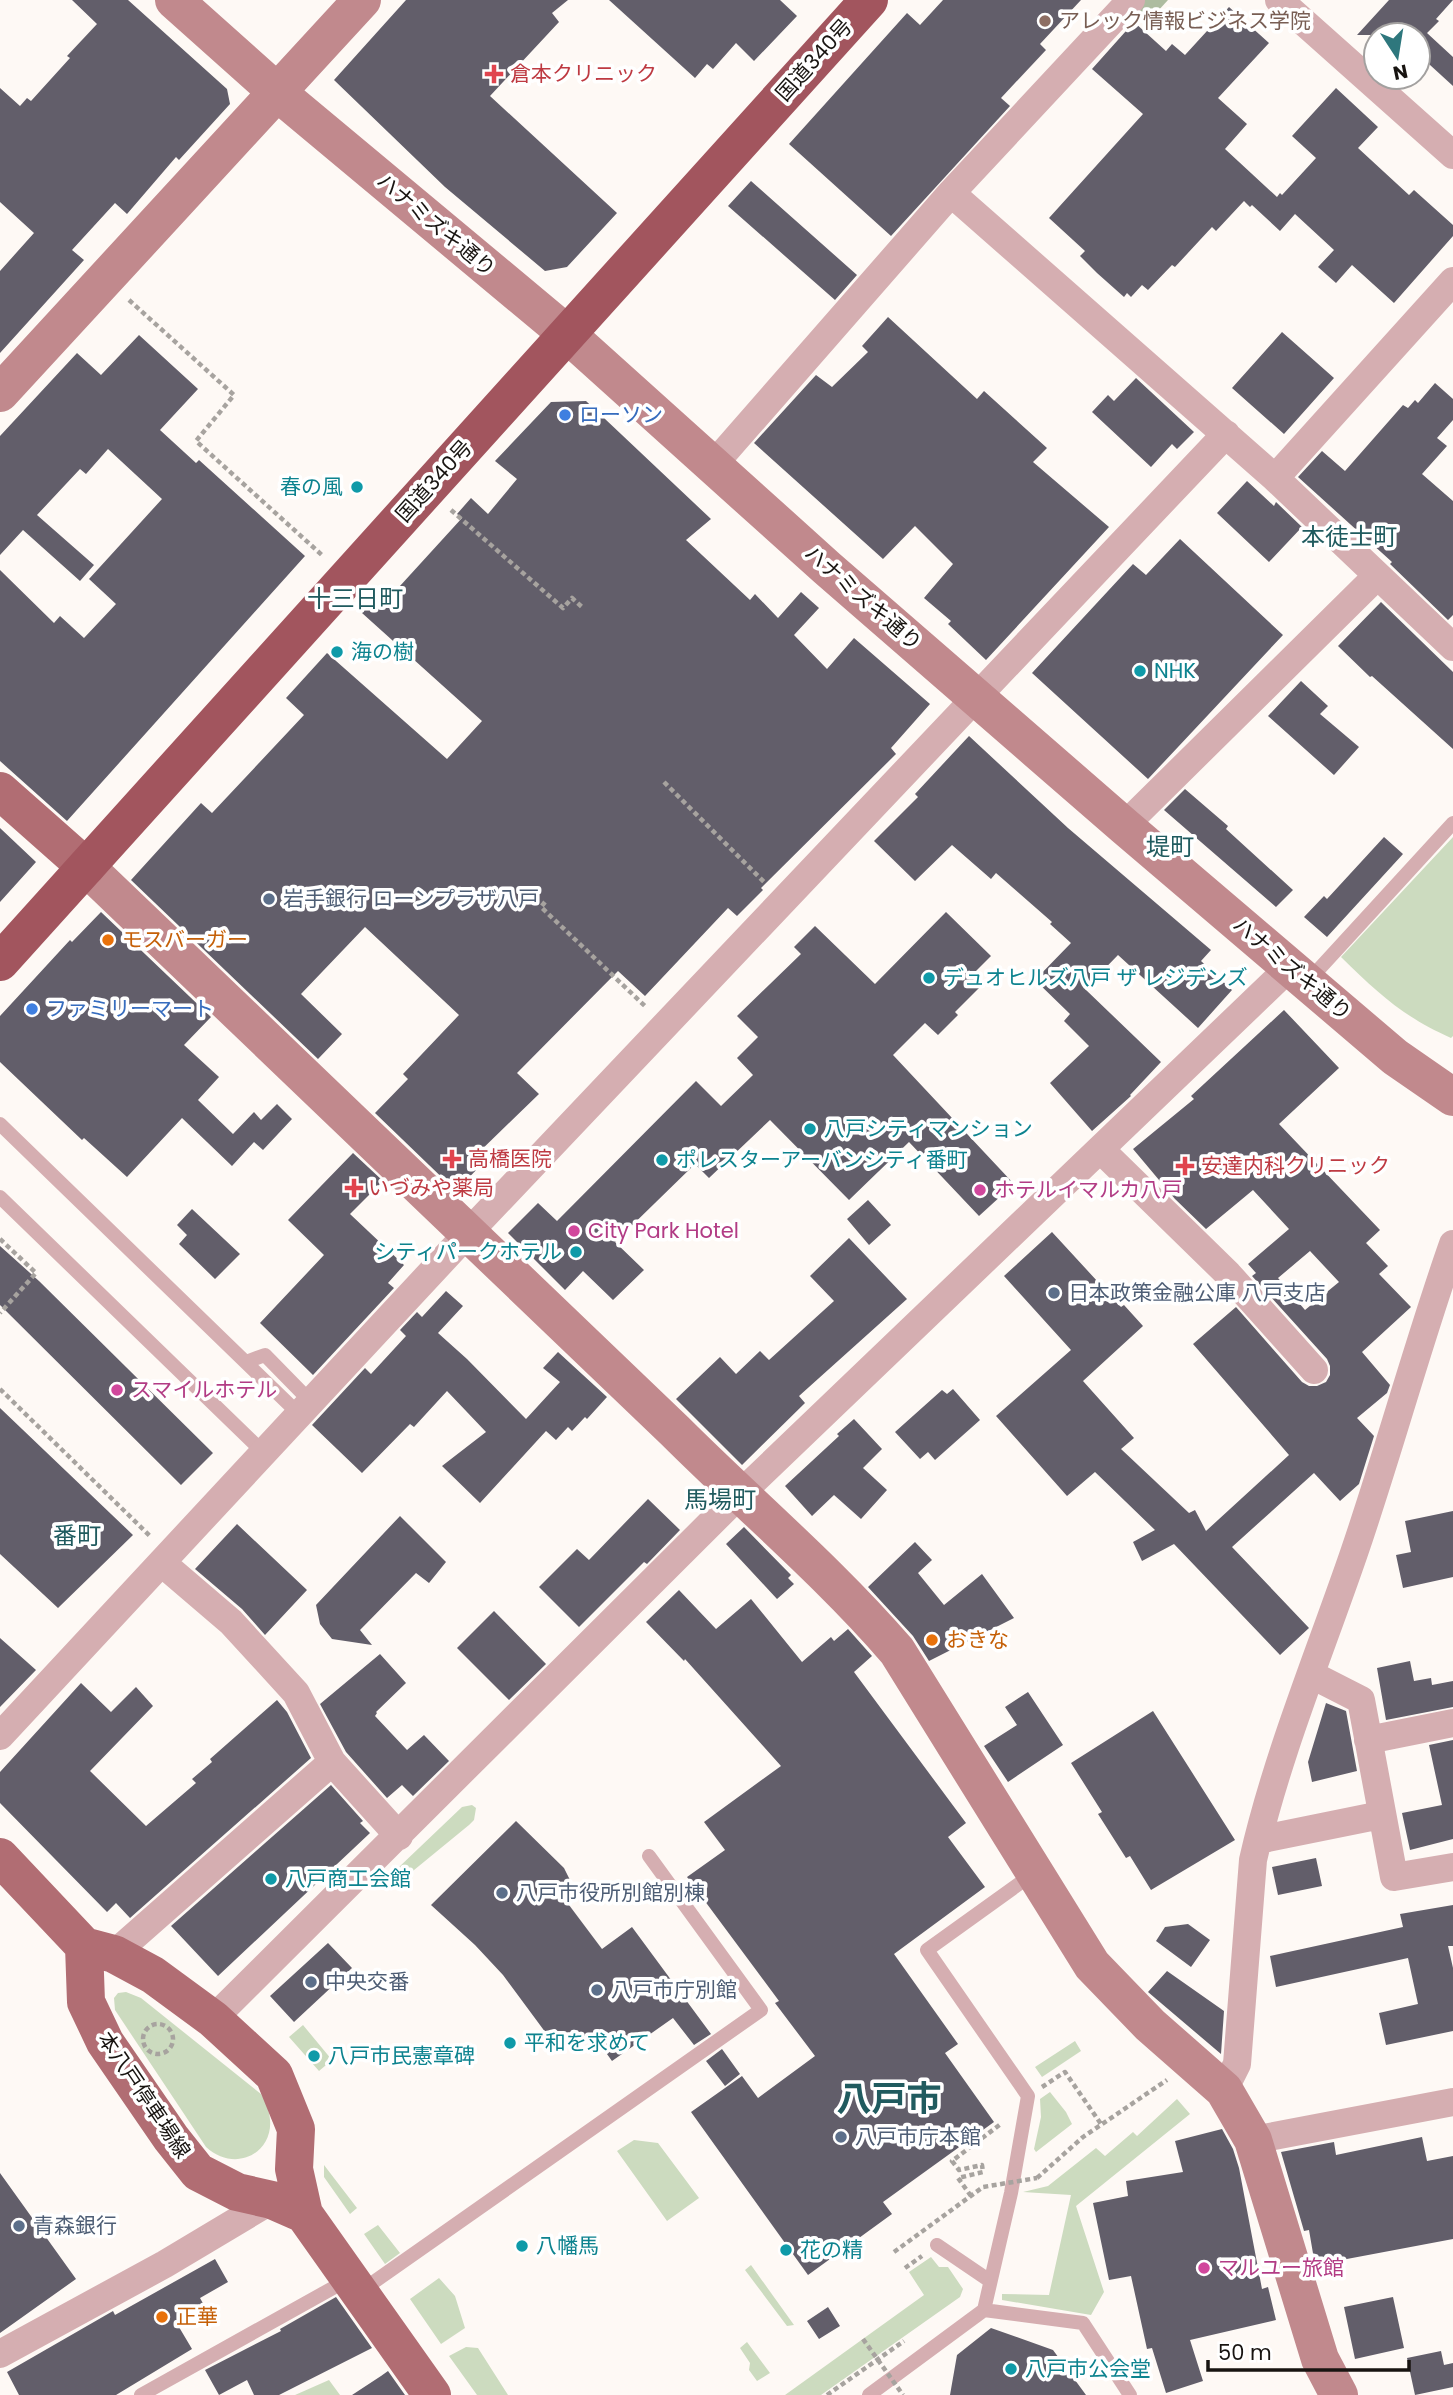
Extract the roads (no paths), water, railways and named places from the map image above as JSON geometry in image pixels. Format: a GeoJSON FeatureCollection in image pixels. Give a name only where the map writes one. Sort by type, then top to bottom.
{"type":"FeatureCollection","features":[{"type":"Feature","properties":{"kind":"highway","name":"国道340号"},"geometry":{"type":"LineString","coordinates":[[0,962],[869,0]]}},
{"type":"Feature","properties":{"kind":"main road"},"geometry":{"type":"LineString","coordinates":[[0,791],[86,867]]}},
{"type":"Feature","properties":{"kind":"main road"},"geometry":{"type":"LineString","coordinates":[[0,1857],[99,1950],[153,1975],[213,2019],[274,2075],[296,2129],[288,2207],[355,2285],[432,2395]]}},
{"type":"Feature","properties":{"kind":"main road","name":"本八戸停車場線"},"geometry":{"type":"LineString","coordinates":[[99,1950],[86,2002],[105,2042],[171,2138],[198,2172],[237,2192],[288,2207]]}},
{"type":"Feature","properties":{"kind":"street","name":"ハナミズキ通り"},"geometry":{"type":"LineString","coordinates":[[174,0],[278,93],[567,334],[827,568],[1124,826],[1395,1057],[1453,1097]]}},
{"type":"Feature","properties":{"kind":"street"},"geometry":{"type":"LineString","coordinates":[[0,393],[362,0]]}},
{"type":"Feature","properties":{"kind":"street"},"geometry":{"type":"LineString","coordinates":[[1279,0],[1453,155]]}},
{"type":"Feature","properties":{"kind":"street"},"geometry":{"type":"LineString","coordinates":[[714,464],[1116,5]]}},
{"type":"Feature","properties":{"kind":"street"},"geometry":{"type":"LineString","coordinates":[[951,192],[1275,478],[1453,647]]}},
{"type":"Feature","properties":{"kind":"street"},"geometry":{"type":"LineString","coordinates":[[1275,478],[1453,281]]}},
{"type":"Feature","properties":{"kind":"street"},"geometry":{"type":"LineString","coordinates":[[0,1736],[468,1233],[1226,434]]}},
{"type":"Feature","properties":{"kind":"street"},"geometry":{"type":"LineString","coordinates":[[1124,826],[1377,576]]}},
{"type":"Feature","properties":{"kind":"street"},"geometry":{"type":"LineString","coordinates":[[86,867],[860,1608],[897,1651],[1092,1965],[1150,2025],[1224,2090],[1253,2140],[1320,2359],[1338,2395]]}},
{"type":"Feature","properties":{"kind":"street"},"geometry":{"type":"LineString","coordinates":[[213,2019],[739,1495],[1101,1150],[1300,974]]}},
{"type":"Feature","properties":{"kind":"street"},"geometry":{"type":"LineString","coordinates":[[1101,1150],[1228,1274],[1314,1370]]}},
{"type":"Feature","properties":{"kind":"street"},"geometry":{"type":"LineString","coordinates":[[1224,2090],[1237,2064],[1251,1887],[1258,1840],[1280,1762],[1356,1548],[1453,1244]]}},
{"type":"Feature","properties":{"kind":"street"},"geometry":{"type":"LineString","coordinates":[[166,1559],[231,1622],[296,1693],[332,1762],[399,1836]]}},
{"type":"Feature","properties":{"kind":"street"},"geometry":{"type":"LineString","coordinates":[[1312,1675],[1361,1700],[1394,1877],[1453,1867]]}},
{"type":"Feature","properties":{"kind":"street"},"geometry":{"type":"LineString","coordinates":[[1368,1740],[1453,1723]]}},
{"type":"Feature","properties":{"kind":"street"},"geometry":{"type":"LineString","coordinates":[[99,1950],[332,1762]]}},
{"type":"Feature","properties":{"kind":"street"},"geometry":{"type":"LineString","coordinates":[[1258,1840],[1381,1815]]}},
{"type":"Feature","properties":{"kind":"street"},"geometry":{"type":"LineString","coordinates":[[1253,2140],[1453,2102]]}},
{"type":"Feature","properties":{"kind":"street"},"geometry":{"type":"LineString","coordinates":[[0,2354],[165,2264],[288,2207]]}},
{"type":"Feature","properties":{"kind":"lane"},"geometry":{"type":"LineString","coordinates":[[1300,974],[1453,823]]}},
{"type":"Feature","properties":{"kind":"lane"},"geometry":{"type":"LineString","coordinates":[[0,1124],[247,1362],[265,1355],[306,1409]]}},
{"type":"Feature","properties":{"kind":"lane"},"geometry":{"type":"LineString","coordinates":[[0,1197],[264,1453]]}},
{"type":"Feature","properties":{"kind":"lane"},"geometry":{"type":"LineString","coordinates":[[141,2395],[355,2285],[761,2010],[649,1856]]}},
{"type":"Feature","properties":{"kind":"lane"},"geometry":{"type":"LineString","coordinates":[[869,2395],[984,2310],[1013,2183],[1028,2096],[927,1950],[1035,1872]]}},
{"type":"Feature","properties":{"kind":"lane"},"geometry":{"type":"LineString","coordinates":[[937,2245],[990,2281]]}},
{"type":"Feature","properties":{"kind":"lane"},"geometry":{"type":"LineString","coordinates":[[984,2310],[1083,2323],[1130,2395]]}},
{"type":"Feature","properties":{"kind":"place","name":"アレック情報ビジネス学院"},"geometry":{"type":"Point","coordinates":[1045,21]}},
{"type":"Feature","properties":{"kind":"place","name":"倉本クリニック"},"geometry":{"type":"Point","coordinates":[494,74]}},
{"type":"Feature","properties":{"kind":"place","name":"ローソン"},"geometry":{"type":"Point","coordinates":[565,415]}},
{"type":"Feature","properties":{"kind":"place","name":"春の風"},"geometry":{"type":"Point","coordinates":[357,487]}},
{"type":"Feature","properties":{"kind":"place","name":"海の樹"},"geometry":{"type":"Point","coordinates":[337,652]}},
{"type":"Feature","properties":{"kind":"place","name":"NHK"},"geometry":{"type":"Point","coordinates":[1140,671]}},
{"type":"Feature","properties":{"kind":"place","name":"岩手銀行 ローンプラザ八戸"},"geometry":{"type":"Point","coordinates":[269,899]}},
{"type":"Feature","properties":{"kind":"place","name":"モスバーガー"},"geometry":{"type":"Point","coordinates":[108,940]}},
{"type":"Feature","properties":{"kind":"place","name":"デュオヒルズ八戸 ザ レジデンズ"},"geometry":{"type":"Point","coordinates":[929,978]}},
{"type":"Feature","properties":{"kind":"place","name":"ファミリーマート"},"geometry":{"type":"Point","coordinates":[32,1009]}},
{"type":"Feature","properties":{"kind":"place","name":"八戸シティマンション"},"geometry":{"type":"Point","coordinates":[810,1129]}},
{"type":"Feature","properties":{"kind":"place","name":"高橋医院"},"geometry":{"type":"Point","coordinates":[452,1159]}},
{"type":"Feature","properties":{"kind":"place","name":"ポレスターアーバンシティ番町"},"geometry":{"type":"Point","coordinates":[662,1160]}},
{"type":"Feature","properties":{"kind":"place","name":"安達内科クリニック"},"geometry":{"type":"Point","coordinates":[1185,1166]}},
{"type":"Feature","properties":{"kind":"place","name":"いづみや薬局"},"geometry":{"type":"Point","coordinates":[354,1188]}},
{"type":"Feature","properties":{"kind":"place","name":"ホテルイマルカ八戸"},"geometry":{"type":"Point","coordinates":[980,1190]}},
{"type":"Feature","properties":{"kind":"place","name":"City Park Hotel"},"geometry":{"type":"Point","coordinates":[574,1231]}},
{"type":"Feature","properties":{"kind":"place","name":"シティパークホテル"},"geometry":{"type":"Point","coordinates":[576,1252]}},
{"type":"Feature","properties":{"kind":"place","name":"日本政策金融公庫 八戸支店"},"geometry":{"type":"Point","coordinates":[1054,1293]}},
{"type":"Feature","properties":{"kind":"place","name":"スマイルホテル"},"geometry":{"type":"Point","coordinates":[117,1390]}},
{"type":"Feature","properties":{"kind":"place","name":"おきな"},"geometry":{"type":"Point","coordinates":[932,1640]}},
{"type":"Feature","properties":{"kind":"place","name":"八戸商工会館"},"geometry":{"type":"Point","coordinates":[271,1879]}},
{"type":"Feature","properties":{"kind":"place","name":"八戸市役所別館別棟"},"geometry":{"type":"Point","coordinates":[502,1893]}},
{"type":"Feature","properties":{"kind":"place","name":"中央交番"},"geometry":{"type":"Point","coordinates":[311,1982]}},
{"type":"Feature","properties":{"kind":"place","name":"八戸市庁別館"},"geometry":{"type":"Point","coordinates":[597,1990]}},
{"type":"Feature","properties":{"kind":"place","name":"平和を求めて"},"geometry":{"type":"Point","coordinates":[510,2043]}},
{"type":"Feature","properties":{"kind":"place","name":"八戸市民憲章碑"},"geometry":{"type":"Point","coordinates":[314,2056]}},
{"type":"Feature","properties":{"kind":"place","name":"八戸市庁本館"},"geometry":{"type":"Point","coordinates":[841,2137]}},
{"type":"Feature","properties":{"kind":"place","name":"青森銀行"},"geometry":{"type":"Point","coordinates":[19,2226]}},
{"type":"Feature","properties":{"kind":"place","name":"八幡馬"},"geometry":{"type":"Point","coordinates":[522,2246]}},
{"type":"Feature","properties":{"kind":"place","name":"花の精"},"geometry":{"type":"Point","coordinates":[786,2250]}},
{"type":"Feature","properties":{"kind":"place","name":"マルユー旅館"},"geometry":{"type":"Point","coordinates":[1204,2268]}},
{"type":"Feature","properties":{"kind":"place","name":"正華"},"geometry":{"type":"Point","coordinates":[162,2317]}},
{"type":"Feature","properties":{"kind":"place","name":"八戸市公会堂"},"geometry":{"type":"Point","coordinates":[1011,2369]}},
{"type":"Feature","properties":{"kind":"district","name":"本徒士町"},"geometry":{"type":"Point","coordinates":[1349,537]}},
{"type":"Feature","properties":{"kind":"district","name":"十三日町"},"geometry":{"type":"Point","coordinates":[355,599]}},
{"type":"Feature","properties":{"kind":"district","name":"堤町"},"geometry":{"type":"Point","coordinates":[1170,847]}},
{"type":"Feature","properties":{"kind":"district","name":"馬場町"},"geometry":{"type":"Point","coordinates":[720,1500]}},
{"type":"Feature","properties":{"kind":"district","name":"番町"},"geometry":{"type":"Point","coordinates":[77,1536]}},
{"type":"Feature","properties":{"kind":"district","name":"八戸市"},"geometry":{"type":"Point","coordinates":[889,2099]}}]}
